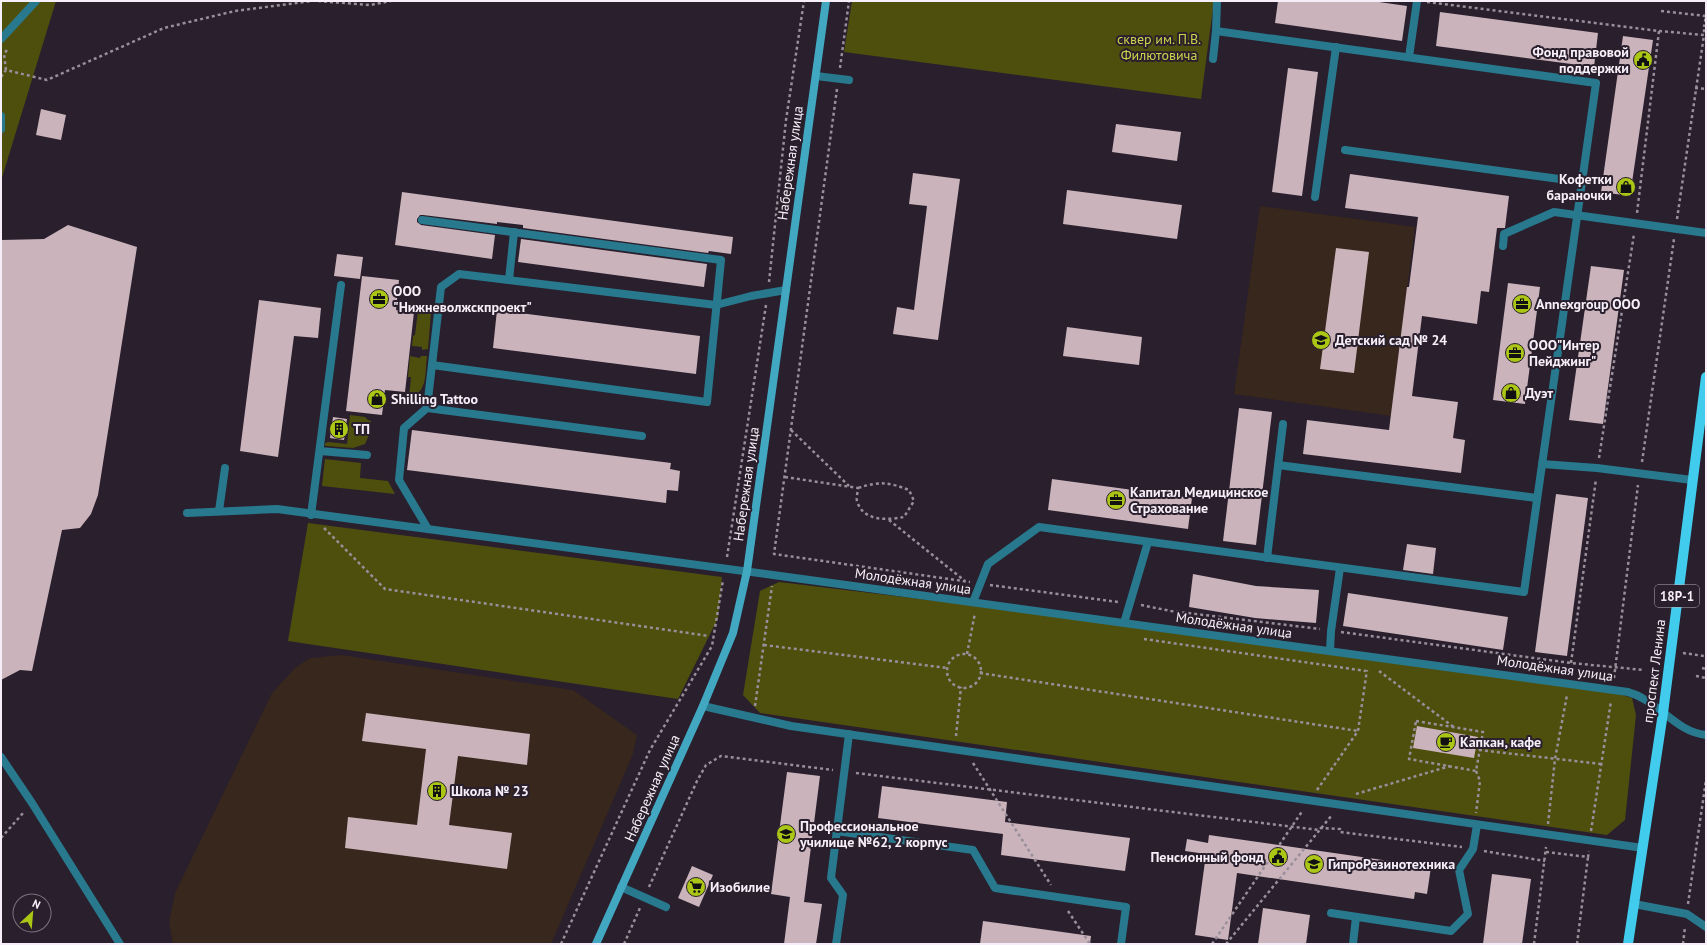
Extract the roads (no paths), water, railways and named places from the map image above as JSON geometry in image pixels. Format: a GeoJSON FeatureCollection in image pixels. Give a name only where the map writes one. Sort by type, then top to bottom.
{"type":"FeatureCollection","features":[{"type":"Feature","properties":{"kind":"main road","name":"проспект Ленина"},"geometry":{"type":"LineString","coordinates":[[1628,944],[1663,713],[1706,377]]}},
{"type":"Feature","properties":{"kind":"street"},"geometry":{"type":"LineString","coordinates":[[1,39],[36,1]]}},
{"type":"Feature","properties":{"kind":"street","name":"Набережная улица"},"geometry":{"type":"LineString","coordinates":[[596,944],[703,706],[733,632],[747,571],[826,1]]}},
{"type":"Feature","properties":{"kind":"street"},"geometry":{"type":"LineString","coordinates":[[1213,59],[1217,1]]}},
{"type":"Feature","properties":{"kind":"street"},"geometry":{"type":"LineString","coordinates":[[1409,58],[1416,1]]}},
{"type":"Feature","properties":{"kind":"street"},"geometry":{"type":"LineString","coordinates":[[975,602],[988,564],[1039,527],[1524,592],[1596,83],[1216,31]]}},
{"type":"Feature","properties":{"kind":"street"},"geometry":{"type":"LineString","coordinates":[[1316,197],[1336,48]]}},
{"type":"Feature","properties":{"kind":"street"},"geometry":{"type":"LineString","coordinates":[[816,76],[849,80]]}},
{"type":"Feature","properties":{"kind":"street"},"geometry":{"type":"LineString","coordinates":[[1,116],[1,129]]}},
{"type":"Feature","properties":{"kind":"street"},"geometry":{"type":"LineString","coordinates":[[1345,150],[1582,182]]}},
{"type":"Feature","properties":{"kind":"street"},"geometry":{"type":"LineString","coordinates":[[1503,246],[1504,234],[1554,212],[1706,233]]}},
{"type":"Feature","properties":{"kind":"street"},"geometry":{"type":"LineString","coordinates":[[422,220],[721,260],[707,402],[432,365]]}},
{"type":"Feature","properties":{"kind":"street"},"geometry":{"type":"LineString","coordinates":[[509,280],[514,232]]}},
{"type":"Feature","properties":{"kind":"street"},"geometry":{"type":"LineString","coordinates":[[428,529],[399,480],[404,428],[427,408],[441,287],[459,274],[716,305],[768,292],[786,290]]}},
{"type":"Feature","properties":{"kind":"street"},"geometry":{"type":"LineString","coordinates":[[311,515],[342,285]]}},
{"type":"Feature","properties":{"kind":"street"},"geometry":{"type":"LineString","coordinates":[[427,408],[642,436]]}},
{"type":"Feature","properties":{"kind":"street"},"geometry":{"type":"LineString","coordinates":[[1267,558],[1283,424]]}},
{"type":"Feature","properties":{"kind":"street"},"geometry":{"type":"LineString","coordinates":[[320,451],[367,455]]}},
{"type":"Feature","properties":{"kind":"street"},"geometry":{"type":"LineString","coordinates":[[1542,464],[1597,468],[1692,480]]}},
{"type":"Feature","properties":{"kind":"street"},"geometry":{"type":"LineString","coordinates":[[1278,465],[1537,498]]}},
{"type":"Feature","properties":{"kind":"street"},"geometry":{"type":"LineString","coordinates":[[219,511],[225,468]]}},
{"type":"Feature","properties":{"kind":"street","name":"Молодёжная улица"},"geometry":{"type":"LineString","coordinates":[[187,512],[277,509],[311,515],[725,568],[1628,692],[1643,698],[1684,729],[1696,734],[1706,735]]}},
{"type":"Feature","properties":{"kind":"street"},"geometry":{"type":"LineString","coordinates":[[1124,623],[1148,542]]}},
{"type":"Feature","properties":{"kind":"street"},"geometry":{"type":"LineString","coordinates":[[1330,651],[1331,630],[1340,568]]}},
{"type":"Feature","properties":{"kind":"street"},"geometry":{"type":"LineString","coordinates":[[703,706],[791,726],[1643,848]]}},
{"type":"Feature","properties":{"kind":"street"},"geometry":{"type":"LineString","coordinates":[[836,944],[843,895],[831,878],[849,734]]}},
{"type":"Feature","properties":{"kind":"street"},"geometry":{"type":"LineString","coordinates":[[1,757],[32,803],[120,944]]}},
{"type":"Feature","properties":{"kind":"street"},"geometry":{"type":"LineString","coordinates":[[1331,913],[1451,931],[1468,914],[1460,870],[1473,849],[1477,825]]}},
{"type":"Feature","properties":{"kind":"street"},"geometry":{"type":"LineString","coordinates":[[836,831],[973,850],[995,888],[1126,907],[1121,944]]}},
{"type":"Feature","properties":{"kind":"street"},"geometry":{"type":"LineString","coordinates":[[621,887],[666,907]]}},
{"type":"Feature","properties":{"kind":"street"},"geometry":{"type":"LineString","coordinates":[[1634,904],[1687,914],[1706,927]]}},
{"type":"Feature","properties":{"kind":"street"},"geometry":{"type":"LineString","coordinates":[[1353,944],[1356,917]]}},
{"type":"Feature","properties":{"kind":"place","name":"Фонд правовой поддержки"},"geometry":{"type":"Point","coordinates":[1643,60]}},
{"type":"Feature","properties":{"kind":"place","name":"Кофетки бараночки"},"geometry":{"type":"Point","coordinates":[1626,187]}},
{"type":"Feature","properties":{"kind":"place","name":"ООО \"Нижневолжскпроект\""},"geometry":{"type":"Point","coordinates":[379,299]}},
{"type":"Feature","properties":{"kind":"place","name":"Annexgroup ООО"},"geometry":{"type":"Point","coordinates":[1522,304]}},
{"type":"Feature","properties":{"kind":"place","name":"Детский сад № 24"},"geometry":{"type":"Point","coordinates":[1321,340]}},
{"type":"Feature","properties":{"kind":"place","name":"ООО\"Интер Пейджинг\""},"geometry":{"type":"Point","coordinates":[1515,353]}},
{"type":"Feature","properties":{"kind":"place","name":"Дуэт"},"geometry":{"type":"Point","coordinates":[1511,393]}},
{"type":"Feature","properties":{"kind":"place","name":"Shilling Tattoo"},"geometry":{"type":"Point","coordinates":[377,399]}},
{"type":"Feature","properties":{"kind":"place","name":"ТП"},"geometry":{"type":"Point","coordinates":[339,429]}},
{"type":"Feature","properties":{"kind":"place","name":"Капитал Медицинское Страхование"},"geometry":{"type":"Point","coordinates":[1116,500]}},
{"type":"Feature","properties":{"kind":"place","name":"Капкан, кафе"},"geometry":{"type":"Point","coordinates":[1446,742]}},
{"type":"Feature","properties":{"kind":"place","name":"Школа № 23"},"geometry":{"type":"Point","coordinates":[437,791]}},
{"type":"Feature","properties":{"kind":"place","name":"Профессиональное училище №62, 2 корпус"},"geometry":{"type":"Point","coordinates":[786,834]}},
{"type":"Feature","properties":{"kind":"place","name":"Пенсионный фонд"},"geometry":{"type":"Point","coordinates":[1278,857]}},
{"type":"Feature","properties":{"kind":"place","name":"ГипроРезинотехника"},"geometry":{"type":"Point","coordinates":[1314,864]}},
{"type":"Feature","properties":{"kind":"place","name":"Изобилие"},"geometry":{"type":"Point","coordinates":[696,887]}},
{"type":"Feature","properties":{"kind":"park label","name":"сквер им. П.В. Филютовича"},"geometry":{"type":"Point","coordinates":[1159,48]}}]}
